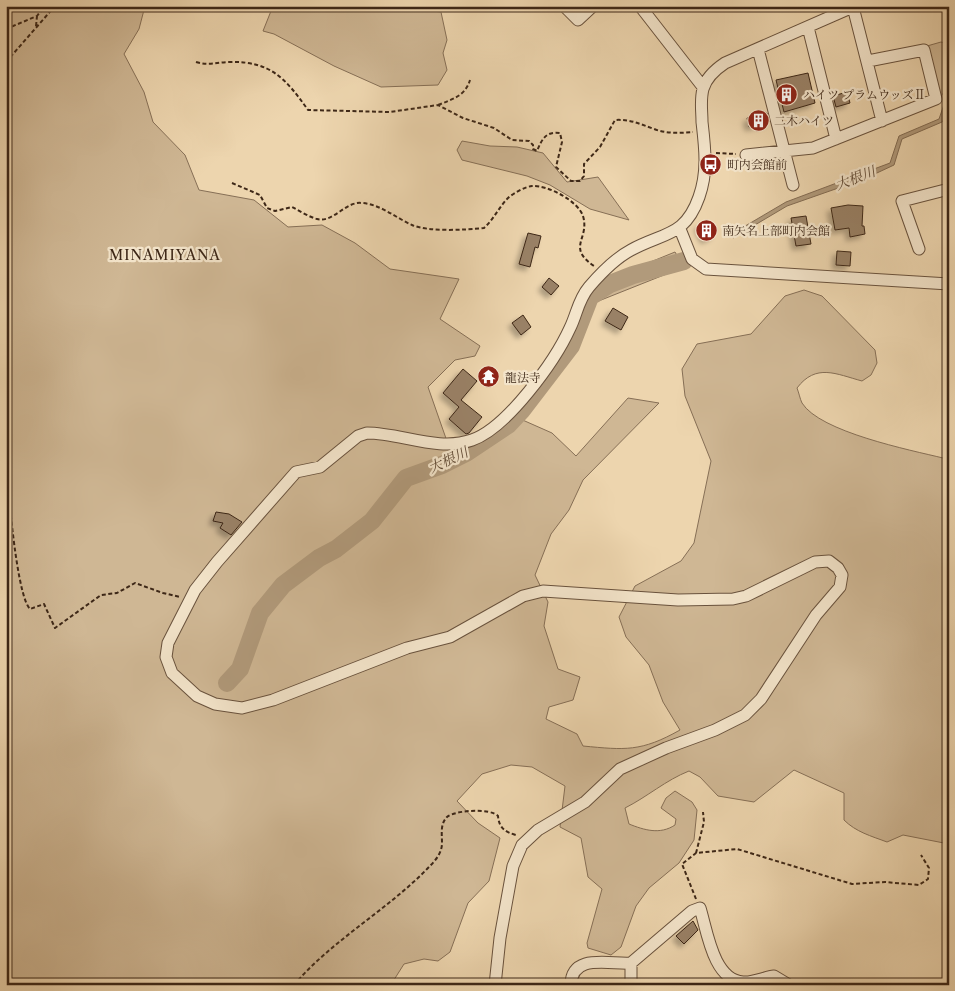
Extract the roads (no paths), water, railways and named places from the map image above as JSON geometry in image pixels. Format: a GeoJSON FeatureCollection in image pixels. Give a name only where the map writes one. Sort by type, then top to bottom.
{"type":"FeatureCollection","features":[{"type":"Feature","properties":{"kind":"street"},"geometry":{"type":"LineString","coordinates":[[564,6],[578,20],[593,6]]}},
{"type":"Feature","properties":{"kind":"street"},"geometry":{"type":"LineString","coordinates":[[640,6],[703,87]]}},
{"type":"Feature","properties":{"kind":"street"},"geometry":{"type":"LineString","coordinates":[[495,985],[500,938],[513,866],[518,852],[529,838],[585,802],[620,769],[666,748],[715,730],[745,715],[760,698],[816,615],[840,587],[842,575],[838,568],[829,561],[815,562],[746,596],[733,599],[678,600],[543,591],[523,596],[450,637],[407,648],[273,700],[242,708],[215,704],[197,696],[172,673],[166,657],[168,643],[195,590],[296,472],[320,467],[358,436],[367,433],[450,444],[472,440],[509,414],[548,366],[571,326],[581,297],[603,271],[630,250],[680,229],[694,209],[704,179],[706,162],[701,100],[703,87],[710,76],[724,63],[854,7],[882,121]]}},
{"type":"Feature","properties":{"kind":"street"},"geometry":{"type":"LineString","coordinates":[[808,27],[836,139]]}},
{"type":"Feature","properties":{"kind":"street"},"geometry":{"type":"LineString","coordinates":[[758,49],[793,185]]}},
{"type":"Feature","properties":{"kind":"street"},"geometry":{"type":"LineString","coordinates":[[744,154],[813,148],[936,99],[924,50],[868,61]]}},
{"type":"Feature","properties":{"kind":"street"},"geometry":{"type":"LineString","coordinates":[[919,249],[902,201],[949,189]]}},
{"type":"Feature","properties":{"kind":"street"},"geometry":{"type":"LineString","coordinates":[[680,229],[692,259],[706,269],[948,282]]}},
{"type":"Feature","properties":{"kind":"street"},"geometry":{"type":"LineString","coordinates":[[571,985],[571,977],[576,970],[593,960],[632,963],[692,911],[700,908],[710,947],[719,965],[731,978],[744,983],[774,976],[789,985]]}},
{"type":"Feature","properties":{"kind":"street"},"geometry":{"type":"LineString","coordinates":[[631,985],[632,963]]}},
{"type":"Feature","properties":{"kind":"water"},"geometry":{"type":"Polygon","coordinates":[[[949,90],[946,117],[942,122],[902,139],[894,165],[864,179],[787,206],[733,238],[730,235],[786,202],[890,163],[899,136],[939,119],[949,90]]]}},
{"type":"Feature","properties":{"kind":"waterway","name":"大根川"},"geometry":{"type":"LineString","coordinates":[[227,683],[240,669],[260,613],[283,585],[319,558],[336,549],[372,521],[406,478],[442,465],[466,453],[508,425],[522,410],[571,346],[590,297],[610,284],[633,275],[684,261]]}},
{"type":"Feature","properties":{"kind":"place","name":"ハイツ プラムウッズⅡ"},"geometry":{"type":"Point","coordinates":[787,94]}},
{"type":"Feature","properties":{"kind":"place","name":"二木ハイツ"},"geometry":{"type":"Point","coordinates":[758,120]}},
{"type":"Feature","properties":{"kind":"place","name":"町内会館前"},"geometry":{"type":"Point","coordinates":[711,164]}},
{"type":"Feature","properties":{"kind":"place","name":"南矢名上部町内会館"},"geometry":{"type":"Point","coordinates":[706,230]}},
{"type":"Feature","properties":{"kind":"place","name":"龍法寺"},"geometry":{"type":"Point","coordinates":[489,377]}},
{"type":"Feature","properties":{"kind":"district","name":"MINAMIYANA"},"geometry":{"type":"Point","coordinates":[165,255]}}]}
